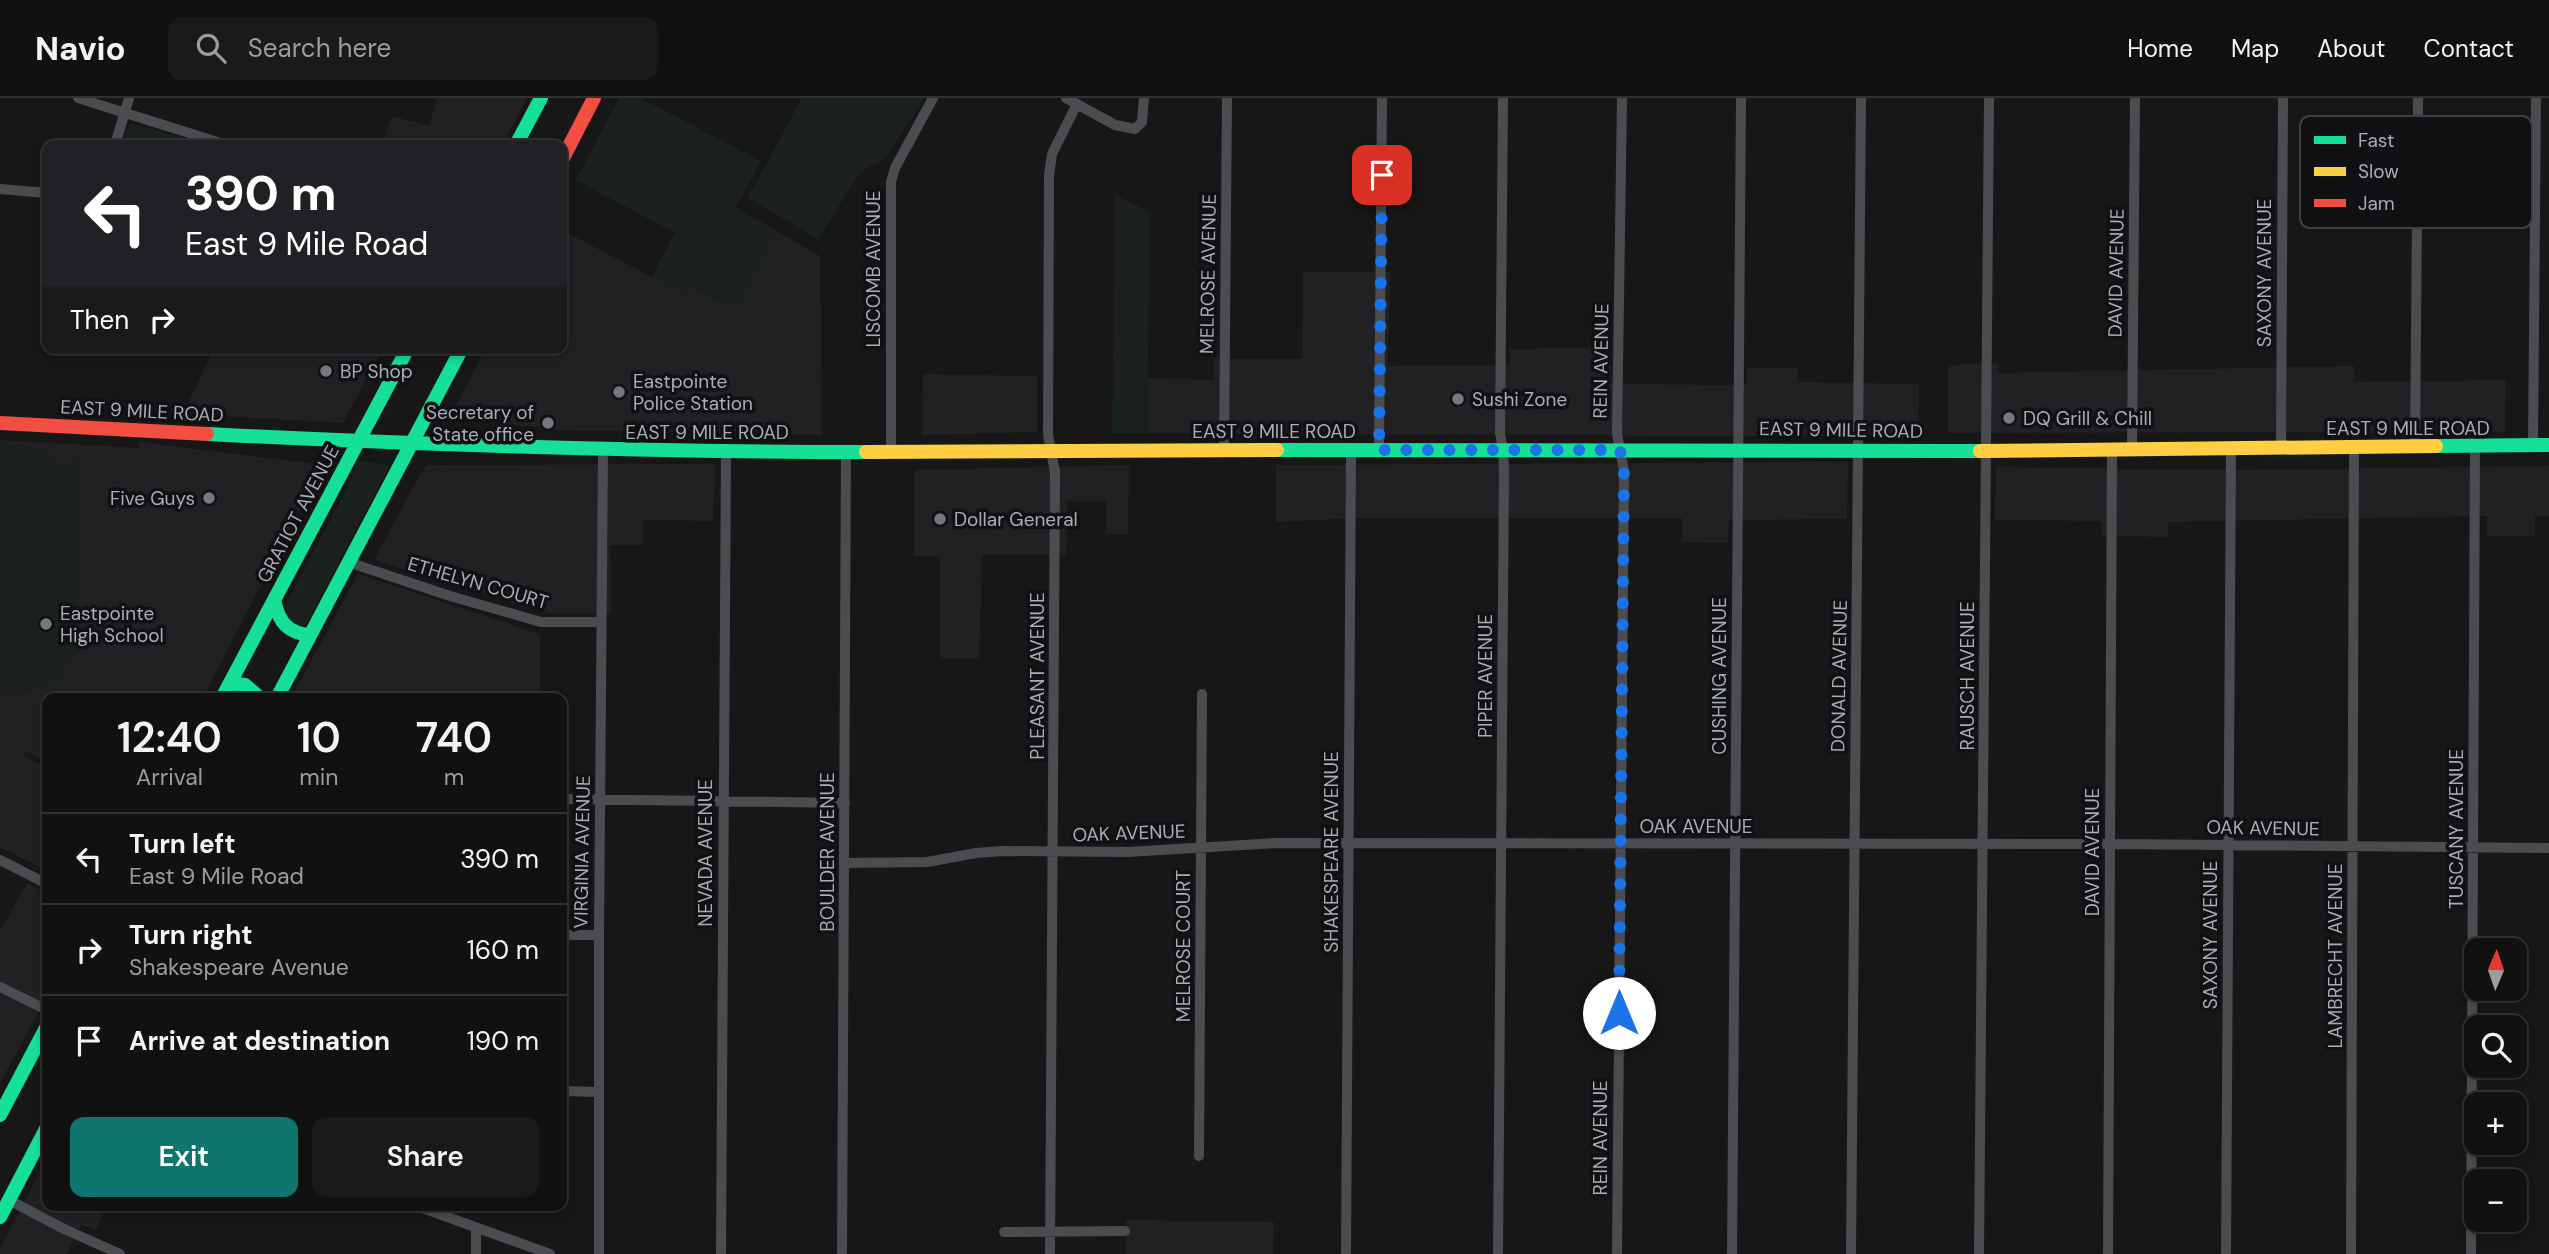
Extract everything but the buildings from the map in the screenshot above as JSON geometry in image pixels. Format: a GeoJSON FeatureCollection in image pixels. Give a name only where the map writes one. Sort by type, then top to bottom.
{"type":"FeatureCollection","features":[{"type":"Feature","properties":{"kind":"main road"},"geometry":{"type":"LineString","coordinates":[[519,140],[541,98]]}},
{"type":"Feature","properties":{"kind":"main road"},"geometry":{"type":"LineString","coordinates":[[567,150],[594,98]]}},
{"type":"Feature","properties":{"kind":"main road","name":"GRATIOT AVENUE"},"geometry":{"type":"LineString","coordinates":[[225,693],[405,354]]}},
{"type":"Feature","properties":{"kind":"main road"},"geometry":{"type":"LineString","coordinates":[[280,693],[459,354]]}},
{"type":"Feature","properties":{"kind":"main road","name":"EAST 9 MILE ROAD"},"geometry":{"type":"LineString","coordinates":[[0,422],[358,442],[726,452],[1738,449],[1987,451],[2549,445]]}},
{"type":"Feature","properties":{"kind":"main road"},"geometry":{"type":"LineString","coordinates":[[274,600],[279,621],[288,631],[310,635]]}},
{"type":"Feature","properties":{"kind":"main road"},"geometry":{"type":"LineString","coordinates":[[230,683],[245,685],[254,693]]}},
{"type":"Feature","properties":{"kind":"main road"},"geometry":{"type":"LineString","coordinates":[[0,1115],[42,1035]]}},
{"type":"Feature","properties":{"kind":"main road"},"geometry":{"type":"LineString","coordinates":[[0,1217],[42,1137]]}},
{"type":"Feature","properties":{"kind":"street"},"geometry":{"type":"LineString","coordinates":[[78,98],[211,140]]}},
{"type":"Feature","properties":{"kind":"street"},"geometry":{"type":"LineString","coordinates":[[117,140],[130,98]]}},
{"type":"Feature","properties":{"kind":"street","name":"LISCOMB AVENUE"},"geometry":{"type":"LineString","coordinates":[[891,451],[891,182],[895,168],[933,98]]}},
{"type":"Feature","properties":{"kind":"street"},"geometry":{"type":"LineString","coordinates":[[1066,98],[1115,125],[1135,129],[1142,122],[1144,98]]}},
{"type":"Feature","properties":{"kind":"street","name":"MELROSE AVENUE"},"geometry":{"type":"LineString","coordinates":[[1224,450],[1227,98]]}},
{"type":"Feature","properties":{"kind":"street"},"geometry":{"type":"LineString","coordinates":[[1379,450],[1382,98]]}},
{"type":"Feature","properties":{"kind":"street","name":"PIPER AVENUE"},"geometry":{"type":"LineString","coordinates":[[1498,1254],[1503,98]]}},
{"type":"Feature","properties":{"kind":"street","name":"REIN AVENUE"},"geometry":{"type":"LineString","coordinates":[[1617,1254],[1624,471],[1617,433],[1622,98]]}},
{"type":"Feature","properties":{"kind":"street","name":"CUSHING AVENUE"},"geometry":{"type":"LineString","coordinates":[[1732,1254],[1741,98]]}},
{"type":"Feature","properties":{"kind":"street","name":"DONALD AVENUE"},"geometry":{"type":"LineString","coordinates":[[1852,1254],[1861,98]]}},
{"type":"Feature","properties":{"kind":"street","name":"RAUSCH AVENUE"},"geometry":{"type":"LineString","coordinates":[[1979,1254],[1989,98]]}},
{"type":"Feature","properties":{"kind":"street","name":"DAVID AVENUE"},"geometry":{"type":"LineString","coordinates":[[2132,449],[2135,98]]}},
{"type":"Feature","properties":{"kind":"street","name":"SAXONY AVENUE"},"geometry":{"type":"LineString","coordinates":[[2281,448],[2283,98]]}},
{"type":"Feature","properties":{"kind":"street"},"geometry":{"type":"LineString","coordinates":[[2418,98],[2418,116]]}},
{"type":"Feature","properties":{"kind":"street"},"geometry":{"type":"LineString","coordinates":[[2533,445],[2536,98]]}},
{"type":"Feature","properties":{"kind":"street","name":"PLEASANT AVENUE"},"geometry":{"type":"LineString","coordinates":[[1051,1254],[1055,472],[1048,421],[1050,163],[1077,104]]}},
{"type":"Feature","properties":{"kind":"street"},"geometry":{"type":"LineString","coordinates":[[0,189],[42,193]]}},
{"type":"Feature","properties":{"kind":"street"},"geometry":{"type":"LineString","coordinates":[[2415,447],[2417,228]]}},
{"type":"Feature","properties":{"kind":"street","name":"TUSCANY AVENUE"},"geometry":{"type":"LineString","coordinates":[[2471,1254],[2475,446]]}},
{"type":"Feature","properties":{"kind":"street","name":"LAMBRECHT AVENUE"},"geometry":{"type":"LineString","coordinates":[[2351,1254],[2354,447]]}},
{"type":"Feature","properties":{"kind":"street","name":"SAXONY AVENUE"},"geometry":{"type":"LineString","coordinates":[[2226,1254],[2231,448]]}},
{"type":"Feature","properties":{"kind":"street","name":"DAVID AVENUE"},"geometry":{"type":"LineString","coordinates":[[2108,1254],[2112,449]]}},
{"type":"Feature","properties":{"kind":"street","name":"VIRGINIA AVENUE"},"geometry":{"type":"LineString","coordinates":[[599,1254],[603,450]]}},
{"type":"Feature","properties":{"kind":"street","name":"SHAKESPEARE AVENUE"},"geometry":{"type":"LineString","coordinates":[[1346,1254],[1351,450]]}},
{"type":"Feature","properties":{"kind":"street","name":"BOULDER AVENUE"},"geometry":{"type":"LineString","coordinates":[[842,1254],[846,451]]}},
{"type":"Feature","properties":{"kind":"street","name":"NEVADA AVENUE"},"geometry":{"type":"LineString","coordinates":[[721,1254],[726,452]]}},
{"type":"Feature","properties":{"kind":"street","name":"ETHELYN COURT"},"geometry":{"type":"LineString","coordinates":[[348,562],[450,596],[541,622],[601,622]]}},
{"type":"Feature","properties":{"kind":"street","name":"MELROSE COURT"},"geometry":{"type":"LineString","coordinates":[[1199,1156],[1202,694]]}},
{"type":"Feature","properties":{"kind":"street"},"geometry":{"type":"LineString","coordinates":[[567,799],[845,803]]}},
{"type":"Feature","properties":{"kind":"street","name":"OAK AVENUE"},"geometry":{"type":"LineString","coordinates":[[844,863],[927,862],[1002,851],[1200,848],[1275,843],[1982,843],[2549,848]]}},
{"type":"Feature","properties":{"kind":"street"},"geometry":{"type":"LineString","coordinates":[[0,860],[42,881]]}},
{"type":"Feature","properties":{"kind":"street"},"geometry":{"type":"LineString","coordinates":[[567,935],[599,936]]}},
{"type":"Feature","properties":{"kind":"street"},"geometry":{"type":"LineString","coordinates":[[0,987],[42,1008]]}},
{"type":"Feature","properties":{"kind":"street"},"geometry":{"type":"LineString","coordinates":[[567,1091],[599,1092]]}},
{"type":"Feature","properties":{"kind":"street"},"geometry":{"type":"LineString","coordinates":[[9,1200],[120,1254]]}},
{"type":"Feature","properties":{"kind":"street"},"geometry":{"type":"LineString","coordinates":[[429,1211],[550,1254]]}},
{"type":"Feature","properties":{"kind":"street"},"geometry":{"type":"LineString","coordinates":[[476,1229],[476,1254]]}},
{"type":"Feature","properties":{"kind":"street"},"geometry":{"type":"LineString","coordinates":[[1004,1232],[1125,1231]]}},
{"type":"Feature","properties":{"kind":"shaded area"},"geometry":{"type":"Polygon","coordinates":[[[437,98],[527,98],[505,140],[384,140],[392,116],[429,126],[437,98]]]}},
{"type":"Feature","properties":{"kind":"shaded area"},"geometry":{"type":"Polygon","coordinates":[[[619,98],[640,98],[761,161],[736,207],[775,230],[737,310],[694,287],[688,297],[651,278],[675,233],[576,180],[619,98]]]}},
{"type":"Feature","properties":{"kind":"shaded area"},"geometry":{"type":"Polygon","coordinates":[[[802,98],[925,98],[884,159],[861,171],[818,239],[748,198],[802,98]]]}},
{"type":"Feature","properties":{"kind":"shaded area"},"geometry":{"type":"Polygon","coordinates":[[[132,123],[189,140],[124,140],[132,123]]]}},
{"type":"Feature","properties":{"kind":"shaded area"},"geometry":{"type":"Polygon","coordinates":[[[1115,195],[1150,212],[1147,433],[1112,433],[1115,195]]]}},
{"type":"Feature","properties":{"kind":"shaded area"},"geometry":{"type":"Polygon","coordinates":[[[775,230],[820,256],[822,435],[548,430],[541,427],[449,419],[483,354],[567,354],[567,233],[688,296],[693,287],[737,309],[775,230]]]}},
{"type":"Feature","properties":{"kind":"shaded area"},"geometry":{"type":"Polygon","coordinates":[[[1303,272],[1390,272],[1388,366],[1510,365],[1510,349],[1611,347],[1612,384],[1747,385],[1747,368],[1798,368],[1798,382],[1919,384],[1918,437],[1147,433],[1148,378],[1214,380],[1214,359],[1302,359],[1303,272]]]}},
{"type":"Feature","properties":{"kind":"shaded area"},"geometry":{"type":"Polygon","coordinates":[[[211,354],[380,354],[343,423],[183,414],[211,354]]]}},
{"type":"Feature","properties":{"kind":"shaded area"},"geometry":{"type":"Polygon","coordinates":[[[1998,363],[1998,373],[2354,366],[2354,382],[2506,380],[2505,432],[1948,433],[1948,365],[1998,363]]]}},
{"type":"Feature","properties":{"kind":"shaded area"},"geometry":{"type":"Polygon","coordinates":[[[923,374],[1037,376],[1037,432],[922,435],[923,374]]]}},
{"type":"Feature","properties":{"kind":"shaded area"},"geometry":{"type":"Polygon","coordinates":[[[0,440],[138,448],[139,442],[316,464],[319,472],[206,693],[42,693],[42,760],[26,751],[23,755],[42,765],[42,868],[0,847],[0,440]]]}},
{"type":"Feature","properties":{"kind":"shaded area"},"geometry":{"type":"Polygon","coordinates":[[[6,445],[42,450],[57,458],[70,471],[71,457],[82,457],[77,647],[72,660],[57,679],[38,690],[14,693],[0,692],[0,447],[6,445]]]}},
{"type":"Feature","properties":{"kind":"shaded area"},"geometry":{"type":"Polygon","coordinates":[[[358,461],[390,465],[307,623],[299,627],[288,618],[287,602],[345,492],[358,461]]]}},
{"type":"Feature","properties":{"kind":"shaded area"},"geometry":{"type":"Polygon","coordinates":[[[1848,462],[1847,519],[1729,520],[1728,543],[1682,542],[1682,518],[1360,518],[1276,522],[1276,465],[1848,462]]]}},
{"type":"Feature","properties":{"kind":"shaded area"},"geometry":{"type":"Polygon","coordinates":[[[715,464],[713,521],[643,520],[642,545],[610,545],[611,613],[545,613],[374,560],[427,465],[715,464]]]}},
{"type":"Feature","properties":{"kind":"shaded area"},"geometry":{"type":"Polygon","coordinates":[[[1129,465],[1128,534],[1106,534],[1106,501],[1067,501],[1066,555],[982,555],[979,659],[940,659],[940,556],[914,556],[914,470],[1129,465]]]}},
{"type":"Feature","properties":{"kind":"shaded area"},"geometry":{"type":"Polygon","coordinates":[[[2549,466],[2549,516],[2535,516],[2535,536],[2487,536],[2487,516],[2168,522],[2168,537],[2102,536],[2102,521],[1995,520],[1996,467],[2243,470],[2549,466]]]}},
{"type":"Feature","properties":{"kind":"shaded area"},"geometry":{"type":"Polygon","coordinates":[[[358,574],[540,634],[540,693],[294,693],[358,574]]]}},
{"type":"Feature","properties":{"kind":"shaded area"},"geometry":{"type":"Polygon","coordinates":[[[27,883],[42,890],[42,1006],[0,1083],[0,931],[27,883]]]}},
{"type":"Feature","properties":{"kind":"shaded area"},"geometry":{"type":"Polygon","coordinates":[[[42,1168],[42,1211],[104,1211],[96,1230],[81,1225],[67,1254],[0,1254],[0,1248],[42,1168]]]}},
{"type":"Feature","properties":{"kind":"shaded area"},"geometry":{"type":"Polygon","coordinates":[[[1126,1220],[1274,1222],[1273,1254],[1126,1254],[1126,1220]]]}},
{"type":"Feature","properties":{"kind":"traffic: fast"},"geometry":{"type":"LineString","coordinates":[[519,140],[541,98]]}},
{"type":"Feature","properties":{"kind":"traffic: fast"},"geometry":{"type":"LineString","coordinates":[[225,693],[405,354]]}},
{"type":"Feature","properties":{"kind":"traffic: fast"},"geometry":{"type":"LineString","coordinates":[[280,693],[459,354]]}},
{"type":"Feature","properties":{"kind":"traffic: fast"},"geometry":{"type":"LineString","coordinates":[[207,434],[536,447],[866,452]]}},
{"type":"Feature","properties":{"kind":"traffic: fast"},"geometry":{"type":"LineString","coordinates":[[2436,446],[2549,445]]}},
{"type":"Feature","properties":{"kind":"traffic: fast"},"geometry":{"type":"LineString","coordinates":[[1277,450],[1980,451]]}},
{"type":"Feature","properties":{"kind":"traffic: fast"},"geometry":{"type":"LineString","coordinates":[[274,600],[285,625],[295,632],[310,635]]}},
{"type":"Feature","properties":{"kind":"traffic: fast"},"geometry":{"type":"LineString","coordinates":[[230,683],[245,685],[254,693]]}},
{"type":"Feature","properties":{"kind":"traffic: fast"},"geometry":{"type":"LineString","coordinates":[[0,1115],[42,1035]]}},
{"type":"Feature","properties":{"kind":"traffic: fast"},"geometry":{"type":"LineString","coordinates":[[0,1217],[42,1137]]}},
{"type":"Feature","properties":{"kind":"traffic: slow"},"geometry":{"type":"LineString","coordinates":[[1980,451],[2436,446]]}},
{"type":"Feature","properties":{"kind":"traffic: slow"},"geometry":{"type":"LineString","coordinates":[[866,452],[1277,450]]}},
{"type":"Feature","properties":{"kind":"traffic: jam"},"geometry":{"type":"LineString","coordinates":[[567,150],[594,98]]}},
{"type":"Feature","properties":{"kind":"traffic: jam"},"geometry":{"type":"LineString","coordinates":[[0,423],[207,434]]}},
{"type":"Feature","properties":{"kind":"place","name":"BP Shop"},"geometry":{"type":"Point","coordinates":[326,371]}},
{"type":"Feature","properties":{"kind":"place","name":"Eastpointe Police Station"},"geometry":{"type":"Point","coordinates":[619,392]}},
{"type":"Feature","properties":{"kind":"place","name":"Sushi Zone"},"geometry":{"type":"Point","coordinates":[1458,399]}},
{"type":"Feature","properties":{"kind":"place","name":"DQ Grill & Chill"},"geometry":{"type":"Point","coordinates":[2009,418]}},
{"type":"Feature","properties":{"kind":"place","name":"Secretary of State office"},"geometry":{"type":"Point","coordinates":[548,423]}},
{"type":"Feature","properties":{"kind":"place","name":"Five Guys"},"geometry":{"type":"Point","coordinates":[209,498]}},
{"type":"Feature","properties":{"kind":"place","name":"Dollar General"},"geometry":{"type":"Point","coordinates":[940,519]}},
{"type":"Feature","properties":{"kind":"place","name":"Eastpointe High School"},"geometry":{"type":"Point","coordinates":[46,624]}},
{"type":"Feature","properties":{"kind":"route"},"geometry":{"type":"LineString","coordinates":[[1382,175],[1379,450],[1620,450],[1624,471],[1619,1013]]}}]}
